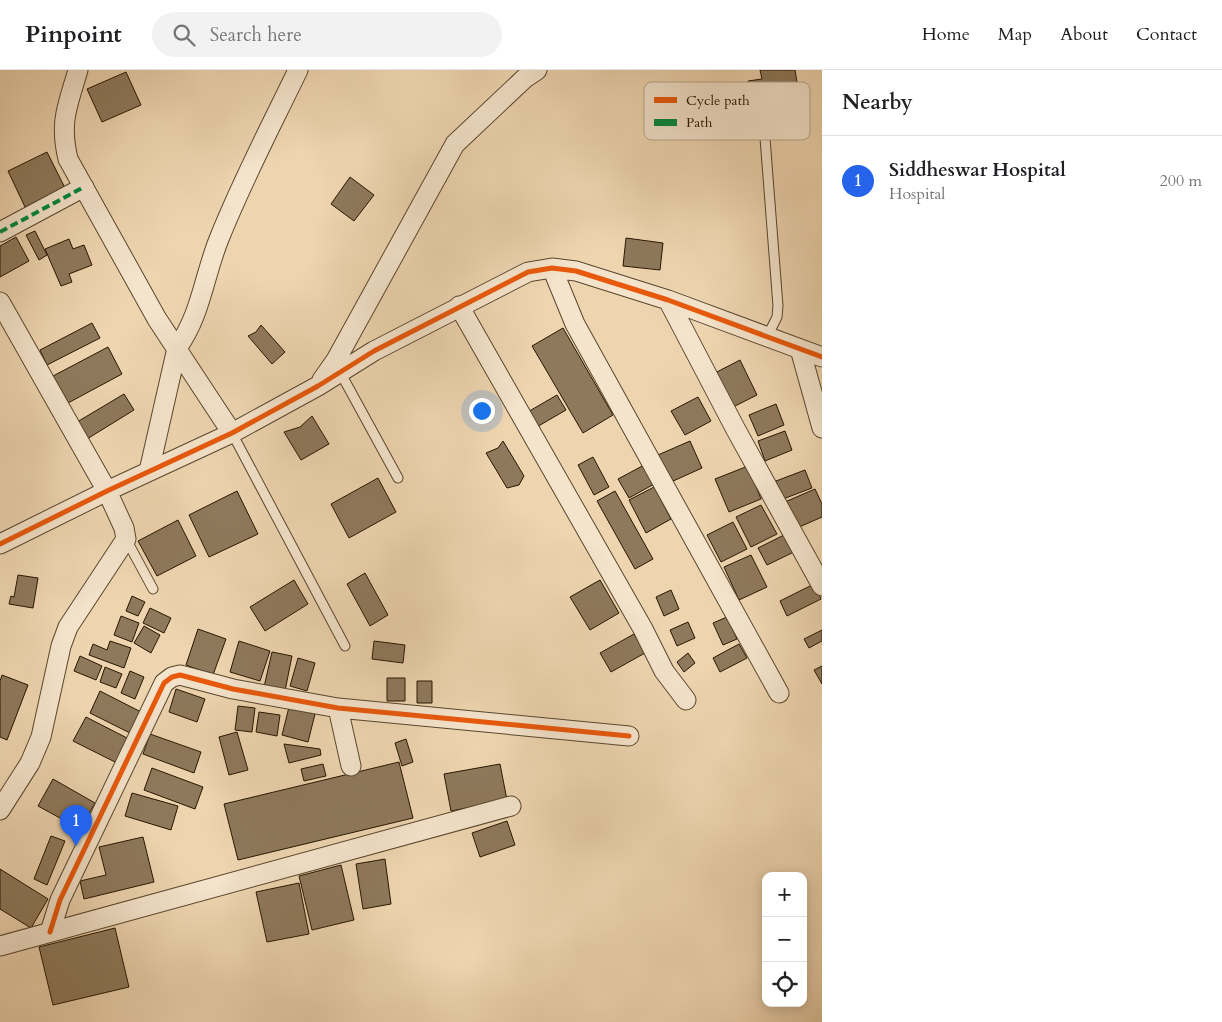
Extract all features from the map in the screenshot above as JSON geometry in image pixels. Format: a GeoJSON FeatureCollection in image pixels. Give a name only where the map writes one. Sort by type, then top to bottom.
{"type":"FeatureCollection","features":[{"type":"Feature","properties":{"kind":"street"},"geometry":{"type":"LineString","coordinates":[[78,70],[64,117],[63,137],[68,159],[157,319],[232,433]]}},
{"type":"Feature","properties":{"kind":"street"},"geometry":{"type":"LineString","coordinates":[[149,471],[177,348],[187,335],[198,311],[218,240],[298,70]]}},
{"type":"Feature","properties":{"kind":"street"},"geometry":{"type":"LineString","coordinates":[[318,386],[336,360],[455,144],[525,78],[537,70]]}},
{"type":"Feature","properties":{"kind":"street"},"geometry":{"type":"LineString","coordinates":[[0,232],[84,187]]}},
{"type":"Feature","properties":{"kind":"street"},"geometry":{"type":"LineString","coordinates":[[552,268],[575,324],[779,693]]}},
{"type":"Feature","properties":{"kind":"street"},"geometry":{"type":"LineString","coordinates":[[0,544],[107,490],[232,433],[318,386],[374,351],[528,272],[552,268],[576,271],[668,300],[822,357]]}},
{"type":"Feature","properties":{"kind":"street"},"geometry":{"type":"LineString","coordinates":[[668,300],[735,428],[822,586]]}},
{"type":"Feature","properties":{"kind":"street"},"geometry":{"type":"LineString","coordinates":[[0,302],[107,490],[124,528],[126,539],[68,627],[61,646],[41,737],[30,763],[0,810]]}},
{"type":"Feature","properties":{"kind":"street"},"geometry":{"type":"LineString","coordinates":[[459,306],[635,614],[664,671],[686,700]]}},
{"type":"Feature","properties":{"kind":"street"},"geometry":{"type":"LineString","coordinates":[[800,349],[822,428]]}},
{"type":"Feature","properties":{"kind":"street"},"geometry":{"type":"LineString","coordinates":[[50,932],[60,900],[164,683],[172,677],[185,676],[233,689],[338,708],[628,736]]}},
{"type":"Feature","properties":{"kind":"street"},"geometry":{"type":"LineString","coordinates":[[338,708],[351,766]]}},
{"type":"Feature","properties":{"kind":"street"},"geometry":{"type":"LineString","coordinates":[[0,946],[511,806]]}},
{"type":"Feature","properties":{"kind":"lane"},"geometry":{"type":"LineString","coordinates":[[766,140],[778,306],[777,317],[767,337]]}},
{"type":"Feature","properties":{"kind":"lane"},"geometry":{"type":"LineString","coordinates":[[340,372],[398,478]]}},
{"type":"Feature","properties":{"kind":"lane"},"geometry":{"type":"LineString","coordinates":[[232,433],[345,646]]}},
{"type":"Feature","properties":{"kind":"lane"},"geometry":{"type":"LineString","coordinates":[[126,539],[153,589]]}},
{"type":"Feature","properties":{"kind":"building"},"geometry":{"type":"Polygon","coordinates":[[[760,70],[795,70],[797,82],[748,82],[762,79],[760,70]]]}},
{"type":"Feature","properties":{"kind":"building"},"geometry":{"type":"Polygon","coordinates":[[[126,72],[141,105],[102,122],[87,89],[126,72]]]}},
{"type":"Feature","properties":{"kind":"building"},"geometry":{"type":"Polygon","coordinates":[[[47,152],[65,188],[25,207],[8,171],[47,152]]]}},
{"type":"Feature","properties":{"kind":"building"},"geometry":{"type":"Polygon","coordinates":[[[350,177],[374,195],[354,221],[331,204],[350,177]]]}},
{"type":"Feature","properties":{"kind":"building"},"geometry":{"type":"Polygon","coordinates":[[[35,231],[47,255],[39,260],[26,235],[35,231]]]}},
{"type":"Feature","properties":{"kind":"building"},"geometry":{"type":"Polygon","coordinates":[[[16,237],[29,261],[0,277],[0,246],[16,237]]]}},
{"type":"Feature","properties":{"kind":"building"},"geometry":{"type":"Polygon","coordinates":[[[626,238],[663,243],[660,270],[623,266],[626,238]]]}},
{"type":"Feature","properties":{"kind":"building"},"geometry":{"type":"Polygon","coordinates":[[[69,239],[73,249],[84,245],[92,265],[69,274],[72,282],[61,286],[45,249],[69,239]]]}},
{"type":"Feature","properties":{"kind":"building"},"geometry":{"type":"Polygon","coordinates":[[[92,323],[100,338],[47,365],[40,350],[92,323]]]}},
{"type":"Feature","properties":{"kind":"building"},"geometry":{"type":"Polygon","coordinates":[[[261,325],[285,352],[272,364],[248,336],[256,332],[261,325]]]}},
{"type":"Feature","properties":{"kind":"building"},"geometry":{"type":"Polygon","coordinates":[[[563,328],[613,415],[583,433],[532,346],[563,328]]]}},
{"type":"Feature","properties":{"kind":"building"},"geometry":{"type":"Polygon","coordinates":[[[108,347],[122,374],[68,403],[53,376],[108,347]]]}},
{"type":"Feature","properties":{"kind":"building"},"geometry":{"type":"Polygon","coordinates":[[[740,360],[757,395],[731,408],[713,374],[740,360]]]}},
{"type":"Feature","properties":{"kind":"building"},"geometry":{"type":"Polygon","coordinates":[[[124,394],[134,410],[87,439],[77,422],[124,394]]]}},
{"type":"Feature","properties":{"kind":"building"},"geometry":{"type":"Polygon","coordinates":[[[557,395],[566,410],[535,428],[526,413],[557,395]]]}},
{"type":"Feature","properties":{"kind":"building"},"geometry":{"type":"Polygon","coordinates":[[[698,397],[711,421],[685,435],[671,411],[698,397]]]}},
{"type":"Feature","properties":{"kind":"building"},"geometry":{"type":"Polygon","coordinates":[[[776,404],[784,425],[758,436],[749,415],[776,404]]]}},
{"type":"Feature","properties":{"kind":"building"},"geometry":{"type":"Polygon","coordinates":[[[312,416],[329,444],[301,460],[284,432],[300,427],[312,416]]]}},
{"type":"Feature","properties":{"kind":"building"},"geometry":{"type":"Polygon","coordinates":[[[785,431],[792,450],[765,461],[758,441],[785,431]]]}},
{"type":"Feature","properties":{"kind":"building"},"geometry":{"type":"Polygon","coordinates":[[[503,441],[524,476],[519,485],[507,488],[486,453],[498,448],[503,441]]]}},
{"type":"Feature","properties":{"kind":"building"},"geometry":{"type":"Polygon","coordinates":[[[690,441],[702,468],[671,482],[658,455],[690,441]]]}},
{"type":"Feature","properties":{"kind":"building"},"geometry":{"type":"Polygon","coordinates":[[[593,457],[609,487],[594,495],[578,465],[593,457]]]}},
{"type":"Feature","properties":{"kind":"building"},"geometry":{"type":"Polygon","coordinates":[[[646,464],[656,483],[629,498],[618,479],[646,464]]]}},
{"type":"Feature","properties":{"kind":"building"},"geometry":{"type":"Polygon","coordinates":[[[748,466],[761,499],[729,512],[715,479],[748,466]]]}},
{"type":"Feature","properties":{"kind":"building"},"geometry":{"type":"Polygon","coordinates":[[[805,470],[812,488],[783,499],[776,481],[805,470]]]}},
{"type":"Feature","properties":{"kind":"building"},"geometry":{"type":"Polygon","coordinates":[[[378,478],[396,512],[349,538],[331,504],[378,478]]]}},
{"type":"Feature","properties":{"kind":"building"},"geometry":{"type":"Polygon","coordinates":[[[654,487],[671,519],[646,533],[629,500],[654,487]]]}},
{"type":"Feature","properties":{"kind":"building"},"geometry":{"type":"Polygon","coordinates":[[[815,489],[822,504],[822,517],[797,528],[785,502],[815,489]]]}},
{"type":"Feature","properties":{"kind":"building"},"geometry":{"type":"Polygon","coordinates":[[[237,491],[258,534],[209,557],[189,515],[237,491]]]}},
{"type":"Feature","properties":{"kind":"building"},"geometry":{"type":"Polygon","coordinates":[[[615,491],[653,559],[635,569],[597,501],[615,491]]]}},
{"type":"Feature","properties":{"kind":"building"},"geometry":{"type":"Polygon","coordinates":[[[761,505],[777,534],[751,547],[736,517],[761,505]]]}},
{"type":"Feature","properties":{"kind":"building"},"geometry":{"type":"Polygon","coordinates":[[[178,520],[196,556],[157,576],[138,541],[178,520]]]}},
{"type":"Feature","properties":{"kind":"building"},"geometry":{"type":"Polygon","coordinates":[[[733,522],[747,549],[721,562],[707,535],[733,522]]]}},
{"type":"Feature","properties":{"kind":"building"},"geometry":{"type":"Polygon","coordinates":[[[788,533],[796,551],[767,565],[758,548],[788,533]]]}},
{"type":"Feature","properties":{"kind":"building"},"geometry":{"type":"Polygon","coordinates":[[[751,555],[767,587],[739,600],[724,567],[751,555]]]}},
{"type":"Feature","properties":{"kind":"building"},"geometry":{"type":"Polygon","coordinates":[[[365,573],[388,615],[370,626],[347,584],[365,573]]]}},
{"type":"Feature","properties":{"kind":"building"},"geometry":{"type":"Polygon","coordinates":[[[18,575],[38,578],[33,608],[9,604],[11,596],[14,597],[18,575]]]}},
{"type":"Feature","properties":{"kind":"building"},"geometry":{"type":"Polygon","coordinates":[[[294,580],[308,604],[265,631],[250,607],[294,580]]]}},
{"type":"Feature","properties":{"kind":"building"},"geometry":{"type":"Polygon","coordinates":[[[600,580],[619,613],[590,630],[570,597],[600,580]]]}},
{"type":"Feature","properties":{"kind":"building"},"geometry":{"type":"Polygon","coordinates":[[[814,584],[821,599],[787,616],[780,601],[814,584]]]}},
{"type":"Feature","properties":{"kind":"building"},"geometry":{"type":"Polygon","coordinates":[[[671,590],[679,609],[664,616],[656,597],[671,590]]]}},
{"type":"Feature","properties":{"kind":"building"},"geometry":{"type":"Polygon","coordinates":[[[132,596],[145,602],[138,616],[126,611],[132,596]]]}},
{"type":"Feature","properties":{"kind":"building"},"geometry":{"type":"Polygon","coordinates":[[[150,608],[171,618],[164,633],[143,623],[150,608]]]}},
{"type":"Feature","properties":{"kind":"building"},"geometry":{"type":"Polygon","coordinates":[[[121,616],[139,623],[132,642],[114,635],[121,616]]]}},
{"type":"Feature","properties":{"kind":"building"},"geometry":{"type":"Polygon","coordinates":[[[727,617],[737,639],[723,645],[713,623],[727,617]]]}},
{"type":"Feature","properties":{"kind":"building"},"geometry":{"type":"Polygon","coordinates":[[[688,622],[695,638],[677,646],[670,630],[688,622]]]}},
{"type":"Feature","properties":{"kind":"building"},"geometry":{"type":"Polygon","coordinates":[[[144,626],[160,635],[151,653],[134,643],[144,626]]]}},
{"type":"Feature","properties":{"kind":"building"},"geometry":{"type":"Polygon","coordinates":[[[198,629],[226,639],[213,675],[186,665],[198,629]]]}},
{"type":"Feature","properties":{"kind":"building"},"geometry":{"type":"Polygon","coordinates":[[[822,630],[822,641],[809,648],[804,639],[822,630]]]}},
{"type":"Feature","properties":{"kind":"building"},"geometry":{"type":"Polygon","coordinates":[[[634,634],[645,653],[611,672],[600,653],[634,634]]]}},
{"type":"Feature","properties":{"kind":"building"},"geometry":{"type":"Polygon","coordinates":[[[110,641],[131,648],[124,668],[89,655],[93,644],[107,650],[110,641]]]}},
{"type":"Feature","properties":{"kind":"building"},"geometry":{"type":"Polygon","coordinates":[[[239,641],[270,651],[260,681],[230,672],[239,641]]]}},
{"type":"Feature","properties":{"kind":"building"},"geometry":{"type":"Polygon","coordinates":[[[374,641],[405,645],[403,663],[372,659],[374,641]]]}},
{"type":"Feature","properties":{"kind":"building"},"geometry":{"type":"Polygon","coordinates":[[[739,644],[747,658],[720,672],[713,658],[739,644]]]}},
{"type":"Feature","properties":{"kind":"building"},"geometry":{"type":"Polygon","coordinates":[[[272,652],[292,656],[285,691],[264,687],[272,652]]]}},
{"type":"Feature","properties":{"kind":"building"},"geometry":{"type":"Polygon","coordinates":[[[688,653],[695,663],[684,672],[677,662],[688,653]]]}},
{"type":"Feature","properties":{"kind":"building"},"geometry":{"type":"Polygon","coordinates":[[[80,656],[102,666],[96,680],[74,671],[80,656]]]}},
{"type":"Feature","properties":{"kind":"building"},"geometry":{"type":"Polygon","coordinates":[[[298,658],[315,663],[307,691],[290,686],[298,658]]]}},
{"type":"Feature","properties":{"kind":"building"},"geometry":{"type":"Polygon","coordinates":[[[822,666],[822,684],[814,670],[822,666]]]}},
{"type":"Feature","properties":{"kind":"building"},"geometry":{"type":"Polygon","coordinates":[[[105,667],[122,674],[116,688],[100,682],[105,667]]]}},
{"type":"Feature","properties":{"kind":"building"},"geometry":{"type":"Polygon","coordinates":[[[130,671],[144,677],[135,699],[121,693],[130,671]]]}},
{"type":"Feature","properties":{"kind":"building"},"geometry":{"type":"Polygon","coordinates":[[[2,675],[28,685],[7,740],[0,737],[0,681],[2,675]]]}},
{"type":"Feature","properties":{"kind":"building"},"geometry":{"type":"Polygon","coordinates":[[[387,678],[405,678],[405,701],[387,701],[387,678]]]}},
{"type":"Feature","properties":{"kind":"building"},"geometry":{"type":"Polygon","coordinates":[[[417,681],[432,681],[432,703],[417,703],[417,681]]]}},
{"type":"Feature","properties":{"kind":"building"},"geometry":{"type":"Polygon","coordinates":[[[176,689],[205,699],[197,722],[169,712],[176,689]]]}},
{"type":"Feature","properties":{"kind":"building"},"geometry":{"type":"Polygon","coordinates":[[[100,691],[145,714],[134,735],[90,713],[100,691]]]}},
{"type":"Feature","properties":{"kind":"building"},"geometry":{"type":"Polygon","coordinates":[[[238,706],[255,708],[252,732],[235,730],[238,706]]]}},
{"type":"Feature","properties":{"kind":"building"},"geometry":{"type":"Polygon","coordinates":[[[289,707],[315,714],[308,742],[282,735],[289,707]]]}},
{"type":"Feature","properties":{"kind":"building"},"geometry":{"type":"Polygon","coordinates":[[[259,712],[280,715],[277,736],[256,732],[259,712]]]}},
{"type":"Feature","properties":{"kind":"building"},"geometry":{"type":"Polygon","coordinates":[[[86,717],[129,739],[117,763],[73,741],[86,717]]]}},
{"type":"Feature","properties":{"kind":"building"},"geometry":{"type":"Polygon","coordinates":[[[237,732],[248,770],[229,775],[219,737],[237,732]]]}},
{"type":"Feature","properties":{"kind":"building"},"geometry":{"type":"Polygon","coordinates":[[[150,734],[201,752],[194,773],[143,754],[150,734]]]}},
{"type":"Feature","properties":{"kind":"building"},"geometry":{"type":"Polygon","coordinates":[[[406,739],[413,762],[402,766],[395,743],[406,739]]]}},
{"type":"Feature","properties":{"kind":"building"},"geometry":{"type":"Polygon","coordinates":[[[284,744],[320,749],[321,755],[289,763],[284,744]]]}},
{"type":"Feature","properties":{"kind":"building"},"geometry":{"type":"Polygon","coordinates":[[[399,762],[413,818],[238,860],[224,804],[399,762]]]}},
{"type":"Feature","properties":{"kind":"building"},"geometry":{"type":"Polygon","coordinates":[[[323,764],[326,776],[304,781],[301,769],[323,764]]]}},
{"type":"Feature","properties":{"kind":"building"},"geometry":{"type":"Polygon","coordinates":[[[500,764],[507,800],[451,811],[444,774],[500,764]]]}},
{"type":"Feature","properties":{"kind":"building"},"geometry":{"type":"Polygon","coordinates":[[[152,768],[203,787],[195,809],[144,790],[152,768]]]}},
{"type":"Feature","properties":{"kind":"building"},"geometry":{"type":"Polygon","coordinates":[[[53,779],[95,803],[80,829],[38,806],[53,779]]]}},
{"type":"Feature","properties":{"kind":"building"},"geometry":{"type":"Polygon","coordinates":[[[132,793],[178,806],[171,830],[125,816],[132,793]]]}},
{"type":"Feature","properties":{"kind":"building"},"geometry":{"type":"Polygon","coordinates":[[[507,821],[515,845],[480,857],[472,833],[507,821]]]}},
{"type":"Feature","properties":{"kind":"building"},"geometry":{"type":"Polygon","coordinates":[[[51,836],[65,841],[47,885],[34,879],[51,836]]]}},
{"type":"Feature","properties":{"kind":"building"},"geometry":{"type":"Polygon","coordinates":[[[143,837],[154,882],[84,899],[80,881],[106,875],[99,847],[143,837]]]}},
{"type":"Feature","properties":{"kind":"building"},"geometry":{"type":"Polygon","coordinates":[[[385,859],[391,904],[363,909],[356,864],[385,859]]]}},
{"type":"Feature","properties":{"kind":"building"},"geometry":{"type":"Polygon","coordinates":[[[341,865],[354,920],[312,930],[299,876],[341,865]]]}},
{"type":"Feature","properties":{"kind":"building"},"geometry":{"type":"Polygon","coordinates":[[[0,869],[48,899],[31,928],[0,909],[0,869]]]}},
{"type":"Feature","properties":{"kind":"building"},"geometry":{"type":"Polygon","coordinates":[[[299,883],[309,934],[267,942],[256,892],[299,883]]]}},
{"type":"Feature","properties":{"kind":"building"},"geometry":{"type":"Polygon","coordinates":[[[115,928],[129,987],[53,1005],[39,947],[115,928]]]}},
{"type":"Feature","properties":{"kind":"marked path"},"geometry":{"type":"LineString","coordinates":[[0,232],[84,187]]}},
{"type":"Feature","properties":{"kind":"cycle path"},"geometry":{"type":"LineString","coordinates":[[0,544],[107,491],[232,433],[318,386],[374,351],[528,272],[552,268],[576,271],[668,300],[822,357]]}},
{"type":"Feature","properties":{"kind":"cycle path"},"geometry":{"type":"LineString","coordinates":[[50,932],[60,900],[164,683],[172,677],[180,675],[233,689],[338,708],[629,736]]}},
{"type":"Feature","properties":{"kind":"place","name":"Siddheswar Hospital"},"geometry":{"type":"Point","coordinates":[76,846]}}]}
